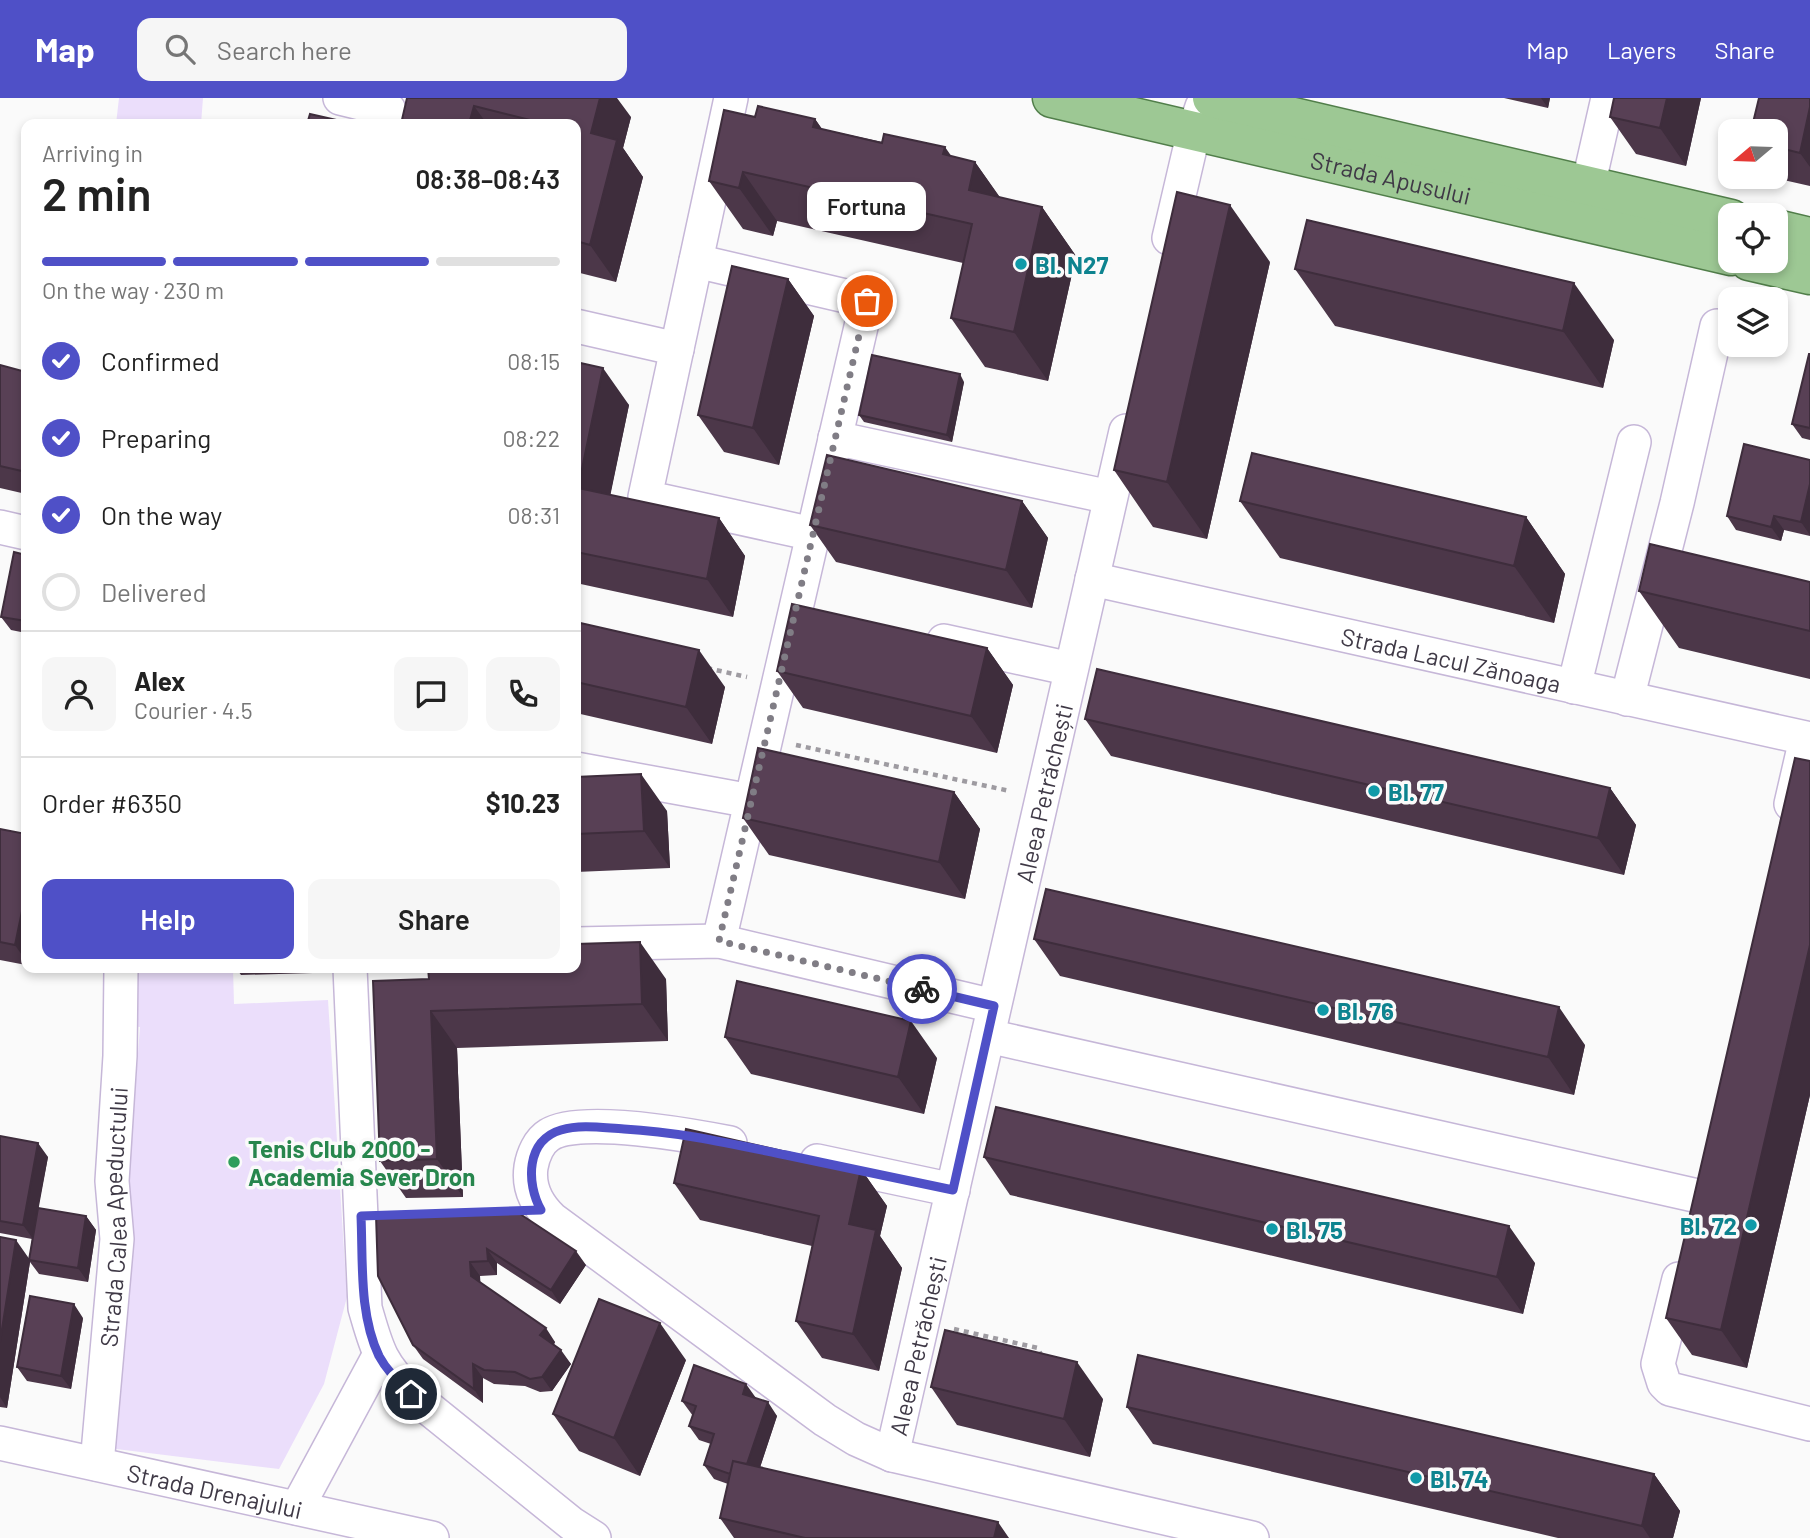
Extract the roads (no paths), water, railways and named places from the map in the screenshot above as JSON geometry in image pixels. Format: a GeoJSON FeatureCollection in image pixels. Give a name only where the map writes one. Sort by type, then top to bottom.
{"type":"FeatureCollection","features":[{"type":"Feature","properties":{"kind":"main road","name":"Strada Apusului"},"geometry":{"type":"LineString","coordinates":[[1052,98],[1200,114],[1718,253]]}},
{"type":"Feature","properties":{"kind":"main road","name":"Strada Apusului"},"geometry":{"type":"LineString","coordinates":[[1212,98],[1718,216]]}},
{"type":"Feature","properties":{"kind":"main road"},"geometry":{"type":"LineString","coordinates":[[1788,232],[1810,237]]}},
{"type":"Feature","properties":{"kind":"main road"},"geometry":{"type":"LineString","coordinates":[[1788,270],[1810,275]]}},
{"type":"Feature","properties":{"kind":"street"},"geometry":{"type":"LineString","coordinates":[[340,98],[388,111]]}},
{"type":"Feature","properties":{"kind":"street"},"geometry":{"type":"LineString","coordinates":[[732,98],[645,497],[813,534]]}},
{"type":"Feature","properties":{"kind":"street"},"geometry":{"type":"LineString","coordinates":[[1588,186],[1608,98]]}},
{"type":"Feature","properties":{"kind":"street"},"geometry":{"type":"LineString","coordinates":[[1163,267],[1200,114]]}},
{"type":"Feature","properties":{"kind":"street"},"geometry":{"type":"LineString","coordinates":[[696,261],[867,301],[719,941]]}},
{"type":"Feature","properties":{"kind":"street"},"geometry":{"type":"LineString","coordinates":[[1627,699],[1677,503],[1717,326]]}},
{"type":"Feature","properties":{"kind":"street"},"geometry":{"type":"LineString","coordinates":[[581,327],[677,349]]}},
{"type":"Feature","properties":{"kind":"street","name":"Aleea Petrăchești"},"geometry":{"type":"LineString","coordinates":[[892,1455],[1132,402]]}},
{"type":"Feature","properties":{"kind":"street"},"geometry":{"type":"LineString","coordinates":[[835,438],[1110,498]]}},
{"type":"Feature","properties":{"kind":"street"},"geometry":{"type":"LineString","coordinates":[[1574,687],[1634,442]]}},
{"type":"Feature","properties":{"kind":"street"},"geometry":{"type":"LineString","coordinates":[[0,527],[21,532]]}},
{"type":"Feature","properties":{"kind":"street","name":"Strada Lacul Zănoaga"},"geometry":{"type":"LineString","coordinates":[[1092,579],[1808,739]]}},
{"type":"Feature","properties":{"kind":"street"},"geometry":{"type":"LineString","coordinates":[[921,636],[1071,669]]}},
{"type":"Feature","properties":{"kind":"street"},"geometry":{"type":"LineString","coordinates":[[1784,833],[1808,739]]}},
{"type":"Feature","properties":{"kind":"street"},"geometry":{"type":"LineString","coordinates":[[581,770],[751,801]]}},
{"type":"Feature","properties":{"kind":"street"},"geometry":{"type":"LineString","coordinates":[[581,944],[719,941],[991,1021],[1695,1209],[1658,1364],[1664,1383],[1671,1389],[1810,1424]]}},
{"type":"Feature","properties":{"kind":"street","name":"Strada Calea Apeductului"},"geometry":{"type":"LineString","coordinates":[[97,1464],[117,1239],[112,1181],[121,1056],[121,973]]}},
{"type":"Feature","properties":{"kind":"street"},"geometry":{"type":"LineString","coordinates":[[351,973],[375,1216],[365,1308],[379,1356],[393,1376],[411,1394],[572,1524],[594,1538]]}},
{"type":"Feature","properties":{"kind":"street"},"geometry":{"type":"LineString","coordinates":[[953,1190],[666,1131],[588,1127],[560,1130],[548,1135],[540,1144],[531,1169],[534,1197],[528,1210],[825,1420],[856,1439],[892,1455],[1252,1538]]}},
{"type":"Feature","properties":{"kind":"street"},"geometry":{"type":"LineString","coordinates":[[298,1508],[379,1356]]}},
{"type":"Feature","properties":{"kind":"street","name":"Strada Drenajului"},"geometry":{"type":"LineString","coordinates":[[0,1443],[432,1538]]}},
{"type":"Feature","properties":{"kind":"place","name":"Bl. N27"},"geometry":{"type":"Point","coordinates":[1021,264]}},
{"type":"Feature","properties":{"kind":"place","name":"Fortuna"},"geometry":{"type":"Point","coordinates":[867,301]}},
{"type":"Feature","properties":{"kind":"place","name":"Bl. 77"},"geometry":{"type":"Point","coordinates":[1374,791]}},
{"type":"Feature","properties":{"kind":"place","name":"Bl. 76"},"geometry":{"type":"Point","coordinates":[1323,1010]}},
{"type":"Feature","properties":{"kind":"place","name":"Tenis Club 2000 - Academia Sever Dron"},"geometry":{"type":"Point","coordinates":[234,1162]}},
{"type":"Feature","properties":{"kind":"place","name":"Bl. 72"},"geometry":{"type":"Point","coordinates":[1751,1225]}},
{"type":"Feature","properties":{"kind":"place","name":"Bl. 75"},"geometry":{"type":"Point","coordinates":[1272,1229]}},
{"type":"Feature","properties":{"kind":"place","name":"Bl. 74"},"geometry":{"type":"Point","coordinates":[1416,1478]}}]}
